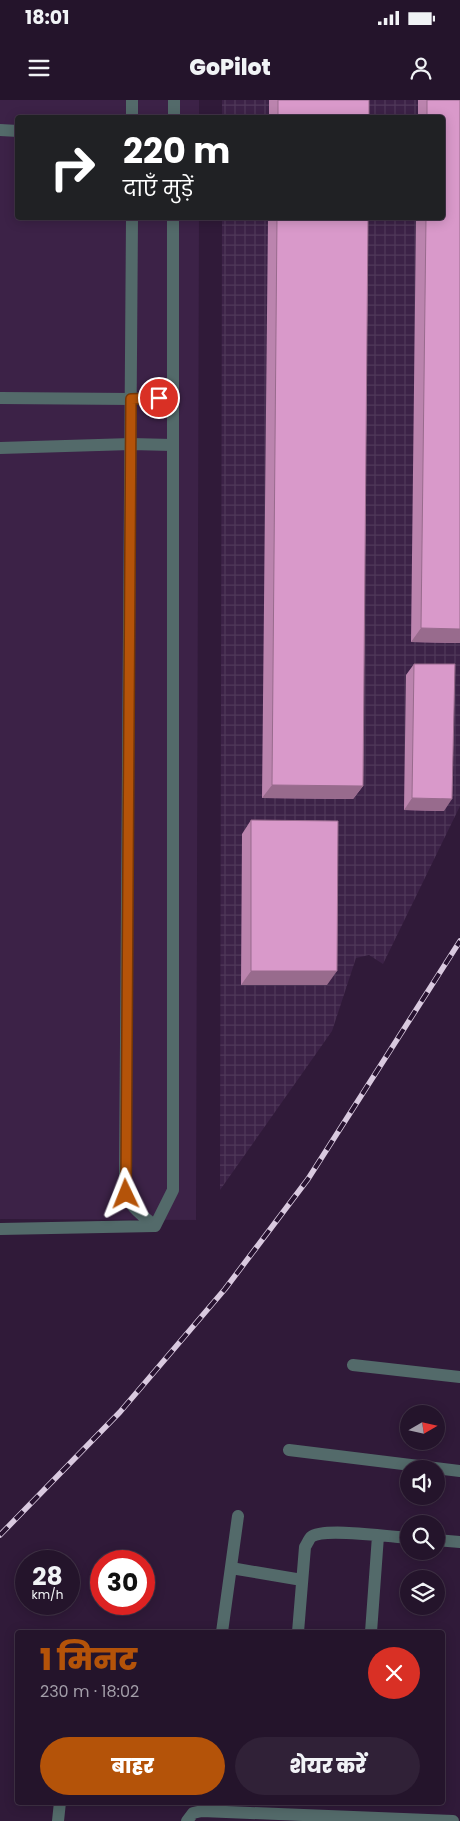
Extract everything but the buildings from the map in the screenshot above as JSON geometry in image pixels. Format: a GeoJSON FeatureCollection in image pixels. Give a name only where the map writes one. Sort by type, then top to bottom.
{"type":"FeatureCollection","features":[{"type":"Feature","properties":{"kind":"street"},"geometry":{"type":"LineString","coordinates":[[132,100],[132,115]]}},
{"type":"Feature","properties":{"kind":"street"},"geometry":{"type":"LineString","coordinates":[[174,100],[174,115]]}},
{"type":"Feature","properties":{"kind":"street"},"geometry":{"type":"LineString","coordinates":[[0,130],[15,131]]}},
{"type":"Feature","properties":{"kind":"street"},"geometry":{"type":"LineString","coordinates":[[132,220],[125,1179],[126,1194],[133,1207],[155,1226]]}},
{"type":"Feature","properties":{"kind":"street"},"geometry":{"type":"LineString","coordinates":[[155,1226],[173,1190],[173,220]]}},
{"type":"Feature","properties":{"kind":"street"},"geometry":{"type":"LineString","coordinates":[[0,398],[131,399],[173,397]]}},
{"type":"Feature","properties":{"kind":"street"},"geometry":{"type":"LineString","coordinates":[[0,448],[131,444],[172,445]]}},
{"type":"Feature","properties":{"kind":"street"},"geometry":{"type":"LineString","coordinates":[[0,1229],[155,1226]]}},
{"type":"Feature","properties":{"kind":"street"},"geometry":{"type":"LineString","coordinates":[[353,1365],[460,1377]]}},
{"type":"Feature","properties":{"kind":"street"},"geometry":{"type":"LineString","coordinates":[[289,1450],[460,1471]]}},
{"type":"Feature","properties":{"kind":"street"},"geometry":{"type":"LineString","coordinates":[[222,1630],[238,1516]]}},
{"type":"Feature","properties":{"kind":"street"},"geometry":{"type":"LineString","coordinates":[[298,1630],[305,1547],[312,1536],[323,1532],[400,1537]]}},
{"type":"Feature","properties":{"kind":"street"},"geometry":{"type":"LineString","coordinates":[[371,1630],[378,1536]]}},
{"type":"Feature","properties":{"kind":"street"},"geometry":{"type":"LineString","coordinates":[[445,1541],[460,1542]]}},
{"type":"Feature","properties":{"kind":"street"},"geometry":{"type":"LineString","coordinates":[[231,1568],[302,1580]]}},
{"type":"Feature","properties":{"kind":"street"},"geometry":{"type":"LineString","coordinates":[[58,1821],[60,1805]]}},
{"type":"Feature","properties":{"kind":"street"},"geometry":{"type":"LineString","coordinates":[[187,1821],[193,1813],[202,1811],[324,1818],[453,1821]]}},
{"type":"Feature","properties":{"kind":"shaded area"},"geometry":{"type":"Polygon","coordinates":[[[0,100],[199,100],[199,115],[15,115],[15,220],[199,220],[196,1220],[0,1219],[0,100]]]}},
{"type":"Feature","properties":{"kind":"shaded area"},"geometry":{"type":"Polygon","coordinates":[[[222,100],[460,100],[460,806],[383,964],[369,955],[356,958],[332,1031],[220,1190],[222,220],[445,220],[445,115],[222,115],[222,100]]]}},
{"type":"Feature","properties":{"kind":"railway"},"geometry":{"type":"LineString","coordinates":[[0,1535],[120,1412],[225,1289],[308,1179],[460,941]]}},
{"type":"Feature","properties":{"kind":"route"},"geometry":{"type":"LineString","coordinates":[[126,1194],[131,399],[159,398]]}}]}
